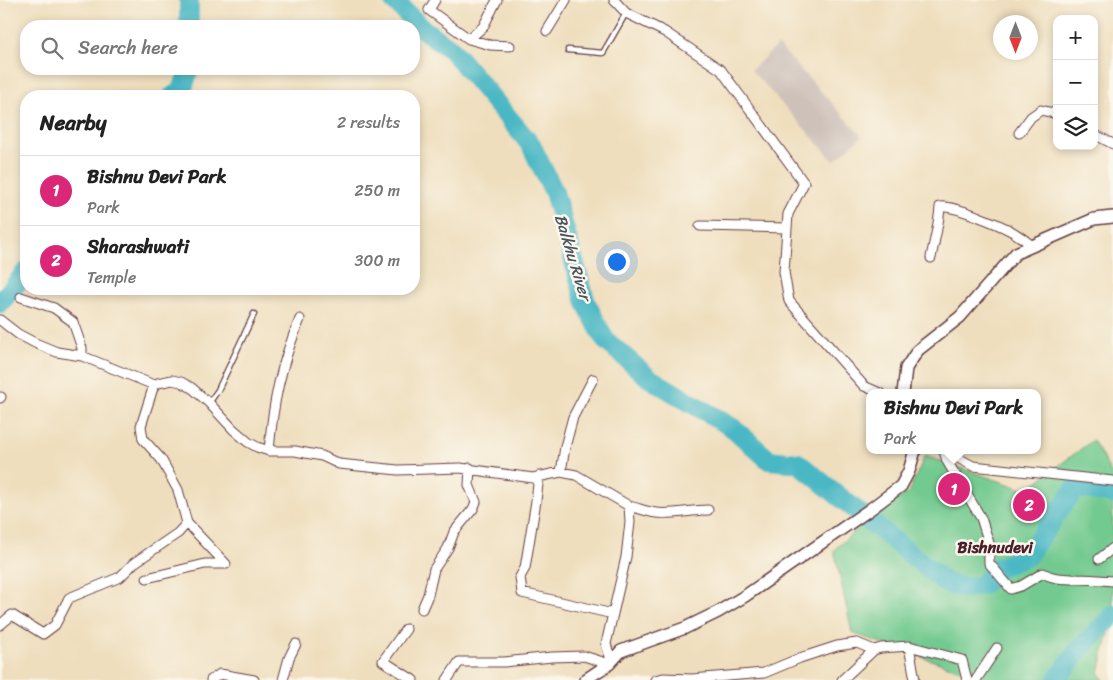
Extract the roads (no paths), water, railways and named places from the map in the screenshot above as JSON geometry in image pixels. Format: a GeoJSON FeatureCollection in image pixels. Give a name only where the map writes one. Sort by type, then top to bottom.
{"type":"FeatureCollection","features":[{"type":"Feature","properties":{"kind":"street"},"geometry":{"type":"LineString","coordinates":[[435,0],[429,10],[469,39],[490,45],[510,46]]}},
{"type":"Feature","properties":{"kind":"street"},"geometry":{"type":"LineString","coordinates":[[469,39],[483,27],[497,0]]}},
{"type":"Feature","properties":{"kind":"street"},"geometry":{"type":"LineString","coordinates":[[547,31],[566,0]]}},
{"type":"Feature","properties":{"kind":"street"},"geometry":{"type":"LineString","coordinates":[[614,0],[626,13],[665,32],[721,70],[804,183],[788,214],[784,272],[789,301],[864,386],[871,389]]}},
{"type":"Feature","properties":{"kind":"street"},"geometry":{"type":"LineString","coordinates":[[1019,133],[1031,117],[1041,110],[1053,113]]}},
{"type":"Feature","properties":{"kind":"street"},"geometry":{"type":"LineString","coordinates":[[1098,136],[1113,144]]}},
{"type":"Feature","properties":{"kind":"street"},"geometry":{"type":"LineString","coordinates":[[931,258],[935,234],[939,224],[940,207],[947,206],[978,217],[1018,235],[1032,246]]}},
{"type":"Feature","properties":{"kind":"street"},"geometry":{"type":"LineString","coordinates":[[903,389],[906,368],[918,350],[960,317],[1016,253],[1094,219],[1113,217]]}},
{"type":"Feature","properties":{"kind":"street"},"geometry":{"type":"LineString","coordinates":[[700,226],[787,228]]}},
{"type":"Feature","properties":{"kind":"street"},"geometry":{"type":"LineString","coordinates":[[21,297],[54,308],[73,322],[82,348],[82,356]]}},
{"type":"Feature","properties":{"kind":"street"},"geometry":{"type":"LineString","coordinates":[[269,451],[276,389],[290,341],[300,319]]}},
{"type":"Feature","properties":{"kind":"street"},"geometry":{"type":"LineString","coordinates":[[0,320],[35,344],[57,352],[82,356],[154,385],[172,380],[181,382],[192,388],[209,403],[248,442],[269,451],[295,451],[322,456],[339,464],[398,470],[470,468],[533,478],[561,472],[576,475],[630,506],[656,513],[708,510]]}},
{"type":"Feature","properties":{"kind":"street"},"geometry":{"type":"LineString","coordinates":[[561,472],[573,418],[593,379]]}},
{"type":"Feature","properties":{"kind":"street"},"geometry":{"type":"LineString","coordinates":[[147,578],[205,564],[226,564],[187,523],[178,490],[161,459],[144,438],[141,426],[154,385]]}},
{"type":"Feature","properties":{"kind":"street"},"geometry":{"type":"LineString","coordinates":[[585,680],[610,662],[620,651],[661,638],[718,612],[745,596],[901,486],[909,471],[914,454]]}},
{"type":"Feature","properties":{"kind":"street"},"geometry":{"type":"LineString","coordinates":[[945,454],[947,461],[981,518],[989,543],[989,563],[1012,589],[1042,574],[1050,578],[1065,580],[1074,578],[1113,581]]}},
{"type":"Feature","properties":{"kind":"street"},"geometry":{"type":"LineString","coordinates":[[950,454],[973,466],[1113,481]]}},
{"type":"Feature","properties":{"kind":"street"},"geometry":{"type":"LineString","coordinates":[[422,608],[428,595],[434,569],[448,548],[454,532],[476,502],[469,485],[470,468]]}},
{"type":"Feature","properties":{"kind":"street"},"geometry":{"type":"LineString","coordinates":[[539,476],[525,568],[520,577],[522,593],[613,614]]}},
{"type":"Feature","properties":{"kind":"street"},"geometry":{"type":"LineString","coordinates":[[610,662],[606,644],[626,557],[630,506]]}},
{"type":"Feature","properties":{"kind":"street"},"geometry":{"type":"LineString","coordinates":[[0,625],[12,615],[43,634],[56,625],[69,598],[120,576],[134,563],[178,533],[187,523]]}},
{"type":"Feature","properties":{"kind":"street"},"geometry":{"type":"LineString","coordinates":[[1099,559],[1113,548]]}},
{"type":"Feature","properties":{"kind":"street"},"geometry":{"type":"LineString","coordinates":[[406,629],[383,661],[413,680]]}},
{"type":"Feature","properties":{"kind":"street"},"geometry":{"type":"LineString","coordinates":[[655,680],[764,673],[800,658],[837,646],[858,643],[874,650]]}},
{"type":"Feature","properties":{"kind":"street"},"geometry":{"type":"LineString","coordinates":[[283,680],[289,658],[296,644]]}},
{"type":"Feature","properties":{"kind":"street"},"geometry":{"type":"LineString","coordinates":[[909,646],[915,680]]}},
{"type":"Feature","properties":{"kind":"street"},"geometry":{"type":"LineString","coordinates":[[842,680],[874,650],[909,646],[962,660],[967,680]]}},
{"type":"Feature","properties":{"kind":"street"},"geometry":{"type":"LineString","coordinates":[[976,680],[997,648]]}},
{"type":"Feature","properties":{"kind":"street"},"geometry":{"type":"LineString","coordinates":[[447,680],[459,662],[504,662],[584,656],[610,662]]}},
{"type":"Feature","properties":{"kind":"street"},"geometry":{"type":"LineString","coordinates":[[210,680],[220,674],[254,680]]}},
{"type":"Feature","properties":{"kind":"lane"},"geometry":{"type":"LineString","coordinates":[[568,50],[603,53],[626,13]]}},
{"type":"Feature","properties":{"kind":"lane"},"geometry":{"type":"LineString","coordinates":[[209,403],[218,390],[254,314]]}},
{"type":"Feature","properties":{"kind":"waterway","name":"Balkhu River"},"geometry":{"type":"LineString","coordinates":[[189,0],[189,20]]}},
{"type":"Feature","properties":{"kind":"waterway","name":"Balkhu River"},"geometry":{"type":"LineString","coordinates":[[393,0],[414,20]]}},
{"type":"Feature","properties":{"kind":"waterway","name":"Balkhu River"},"geometry":{"type":"LineString","coordinates":[[420,26],[452,50],[531,145],[554,192],[586,303],[605,340],[649,378],[733,428],[769,460],[798,463],[946,583],[965,588],[982,585],[998,568],[1027,556],[1076,487],[1113,494]]}},
{"type":"Feature","properties":{"kind":"waterway","name":"Balkhu River"},"geometry":{"type":"LineString","coordinates":[[182,90],[187,75]]}},
{"type":"Feature","properties":{"kind":"waterway","name":"Balkhu River"},"geometry":{"type":"LineString","coordinates":[[0,303],[20,279]]}},
{"type":"Feature","properties":{"kind":"waterway"},"geometry":{"type":"LineString","coordinates":[[1057,680],[1076,653],[1113,615]]}},
{"type":"Feature","properties":{"kind":"place","name":"Bishnu Devi Park"},"geometry":{"type":"Point","coordinates":[954,489]}},
{"type":"Feature","properties":{"kind":"place","name":"Sharashwati"},"geometry":{"type":"Point","coordinates":[1029,505]}},
{"type":"Feature","properties":{"kind":"district","name":"Bishnudevi"},"geometry":{"type":"Point","coordinates":[995,547]}}]}
